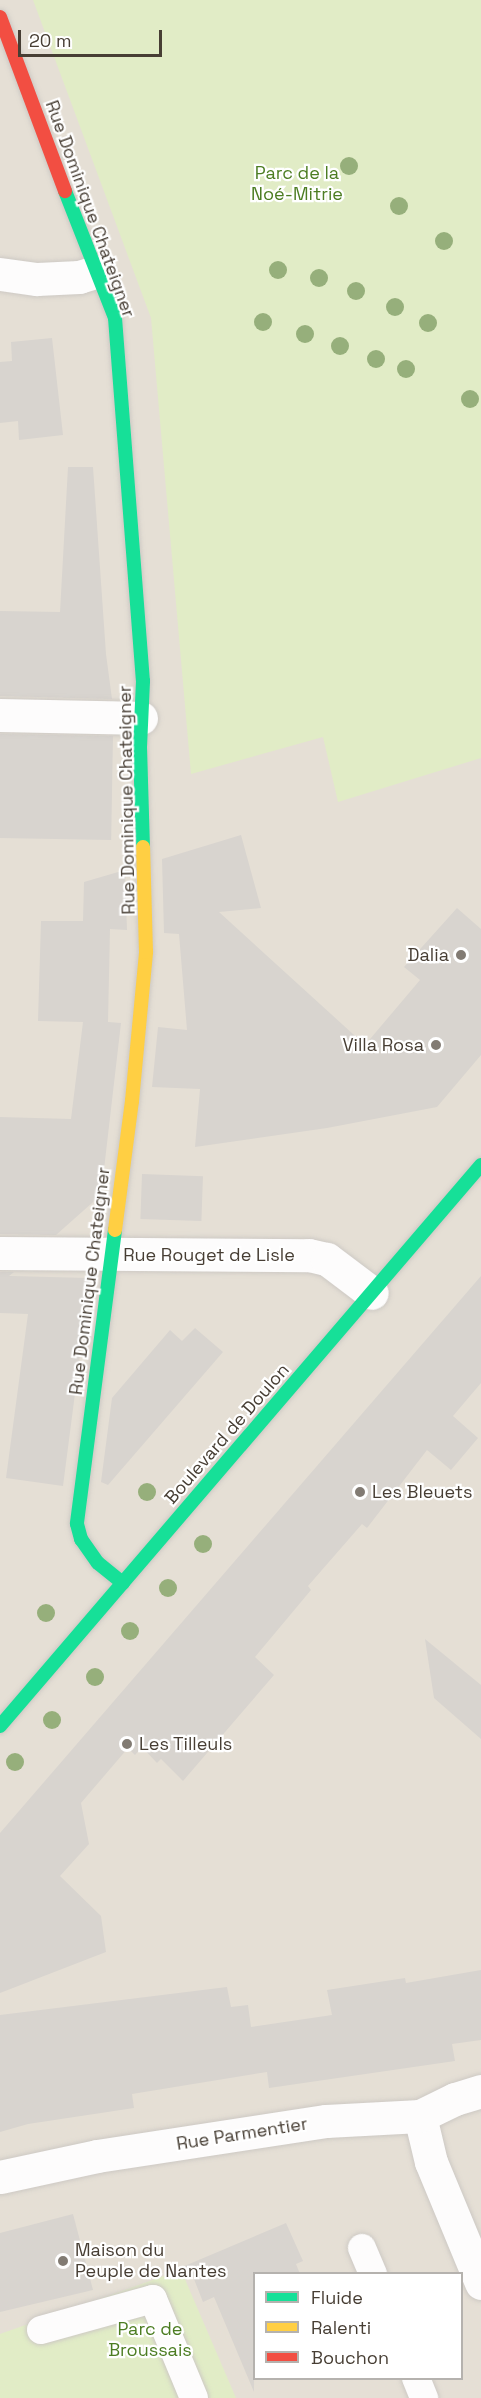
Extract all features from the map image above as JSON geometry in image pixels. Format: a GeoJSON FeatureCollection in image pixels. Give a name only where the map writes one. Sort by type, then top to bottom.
{"type":"FeatureCollection","features":[{"type":"Feature","properties":{"kind":"street","name":"Rue Dominique Chateigner"},"geometry":{"type":"LineString","coordinates":[[0,17],[95,272],[115,318],[143,681],[141,718],[146,952],[132,1101],[77,1524],[81,1539],[98,1563],[123,1583]]}},
{"type":"Feature","properties":{"kind":"street"},"geometry":{"type":"LineString","coordinates":[[0,274],[37,279],[79,277],[95,272]]}},
{"type":"Feature","properties":{"kind":"street"},"geometry":{"type":"LineString","coordinates":[[0,715],[141,718]]}},
{"type":"Feature","properties":{"kind":"street","name":"Boulevard de Doulon"},"geometry":{"type":"LineString","coordinates":[[0,1726],[481,1165]]}},
{"type":"Feature","properties":{"kind":"street","name":"Rue Rouget de Lisle"},"geometry":{"type":"LineString","coordinates":[[0,1253],[112,1256],[309,1255],[327,1259],[372,1293]]}},
{"type":"Feature","properties":{"kind":"street","name":"Rue Parmentier"},"geometry":{"type":"LineString","coordinates":[[0,2176],[97,2156],[326,2121],[420,2116],[456,2099],[481,2091]]}},
{"type":"Feature","properties":{"kind":"street"},"geometry":{"type":"LineString","coordinates":[[420,2116],[431,2162],[481,2283]]}},
{"type":"Feature","properties":{"kind":"lane"},"geometry":{"type":"LineString","coordinates":[[362,2248],[372,2272]]}},
{"type":"Feature","properties":{"kind":"lane"},"geometry":{"type":"LineString","coordinates":[[41,2330],[153,2299],[194,2398]]}},
{"type":"Feature","properties":{"kind":"lane"},"geometry":{"type":"LineString","coordinates":[[416,2380],[424,2398]]}},
{"type":"Feature","properties":{"kind":"shaded area"},"geometry":{"type":"Polygon","coordinates":[[[0,0],[481,0],[481,2398],[0,2398],[0,0]]]}},
{"type":"Feature","properties":{"kind":"green space","name":"Parc de la Noé-Mitrie"},"geometry":{"type":"Polygon","coordinates":[[[33,0],[481,0],[481,758],[338,802],[323,737],[191,774],[151,318],[33,0]]]}},
{"type":"Feature","properties":{"kind":"green space","name":"Parc de Broussais"},"geometry":{"type":"Polygon","coordinates":[[[181,2270],[236,2398],[0,2398],[0,2334],[181,2270]]]}},
{"type":"Feature","properties":{"kind":"building"},"geometry":{"type":"Polygon","coordinates":[[[52,338],[63,435],[19,440],[18,421],[0,423],[0,362],[12,361],[11,342],[52,338]]]}},
{"type":"Feature","properties":{"kind":"building"},"geometry":{"type":"Polygon","coordinates":[[[68,467],[93,467],[106,654],[112,699],[0,696],[0,611],[60,612],[68,467]]]}},
{"type":"Feature","properties":{"kind":"building"},"geometry":{"type":"Polygon","coordinates":[[[0,734],[113,736],[111,840],[0,838],[0,734]]]}},
{"type":"Feature","properties":{"kind":"building"},"geometry":{"type":"Polygon","coordinates":[[[241,835],[261,908],[219,912],[365,1045],[420,980],[404,967],[457,908],[481,929],[481,1055],[437,1107],[327,1128],[195,1147],[200,1089],[152,1087],[158,1027],[187,1030],[179,934],[164,933],[162,859],[241,835]]]}},
{"type":"Feature","properties":{"kind":"building"},"geometry":{"type":"Polygon","coordinates":[[[125,870],[127,930],[110,929],[108,1022],[121,1023],[101,1195],[56,1235],[0,1234],[0,1117],[71,1119],[83,1022],[38,1021],[41,921],[83,921],[84,882],[125,870]]]}},
{"type":"Feature","properties":{"kind":"building"},"geometry":{"type":"Polygon","coordinates":[[[142,1174],[203,1176],[201,1221],[140,1219],[142,1174]]]}},
{"type":"Feature","properties":{"kind":"building"},"geometry":{"type":"Polygon","coordinates":[[[0,1272],[14,1272],[9,1276],[90,1278],[63,1486],[6,1478],[28,1314],[0,1313],[0,1272]]]}},
{"type":"Feature","properties":{"kind":"building"},"geometry":{"type":"Polygon","coordinates":[[[481,1276],[481,1383],[453,1416],[478,1438],[451,1470],[427,1450],[367,1528],[362,1524],[308,1586],[311,1590],[255,1657],[274,1675],[183,1781],[161,1759],[157,1763],[142,1747],[135,1755],[128,1748],[81,1803],[89,1844],[60,1876],[101,1916],[106,1952],[0,1993],[0,1833],[481,1276]]]}},
{"type":"Feature","properties":{"kind":"building"},"geometry":{"type":"Polygon","coordinates":[[[195,1328],[223,1352],[108,1485],[101,1482],[112,1398],[170,1330],[182,1341],[195,1328]]]}},
{"type":"Feature","properties":{"kind":"building"},"geometry":{"type":"Polygon","coordinates":[[[425,1639],[481,1685],[481,1739],[434,1698],[425,1639]]]}},
{"type":"Feature","properties":{"kind":"building"},"geometry":{"type":"Polygon","coordinates":[[[481,1970],[481,2040],[452,2044],[455,2061],[269,2088],[267,2072],[132,2094],[134,2108],[28,2124],[0,2132],[0,2015],[227,1987],[231,2007],[248,2005],[251,2027],[332,2015],[327,1990],[405,1978],[406,1983],[481,1970]]]}},
{"type":"Feature","properties":{"kind":"building"},"geometry":{"type":"Polygon","coordinates":[[[73,2214],[93,2290],[0,2312],[0,2233],[73,2214]]]}},
{"type":"Feature","properties":{"kind":"building"},"geometry":{"type":"Polygon","coordinates":[[[286,2223],[303,2261],[296,2264],[299,2272],[253,2272],[254,2392],[214,2297],[203,2302],[192,2274],[168,2273],[286,2223]]]}},
{"type":"Feature","properties":{"kind":"traffic: fast"},"geometry":{"type":"LineString","coordinates":[[65,191],[115,318],[143,681],[140,747],[143,847]]}},
{"type":"Feature","properties":{"kind":"traffic: fast"},"geometry":{"type":"LineString","coordinates":[[0,1726],[481,1165]]}},
{"type":"Feature","properties":{"kind":"traffic: fast"},"geometry":{"type":"LineString","coordinates":[[115,1230],[77,1524],[81,1539],[98,1563],[123,1583]]}},
{"type":"Feature","properties":{"kind":"traffic: slow"},"geometry":{"type":"LineString","coordinates":[[115,1230],[132,1101],[146,952],[143,847]]}},
{"type":"Feature","properties":{"kind":"traffic: jam"},"geometry":{"type":"LineString","coordinates":[[0,17],[65,191]]}},
{"type":"Feature","properties":{"kind":"place","name":"Dalia"},"geometry":{"type":"Point","coordinates":[461,955]}},
{"type":"Feature","properties":{"kind":"place","name":"Villa Rosa"},"geometry":{"type":"Point","coordinates":[436,1045]}},
{"type":"Feature","properties":{"kind":"place","name":"Les Bleuets"},"geometry":{"type":"Point","coordinates":[360,1492]}},
{"type":"Feature","properties":{"kind":"place","name":"Les Tilleuls"},"geometry":{"type":"Point","coordinates":[127,1744]}},
{"type":"Feature","properties":{"kind":"place","name":"Maison du Peuple de Nantes"},"geometry":{"type":"Point","coordinates":[63,2261]}}]}
